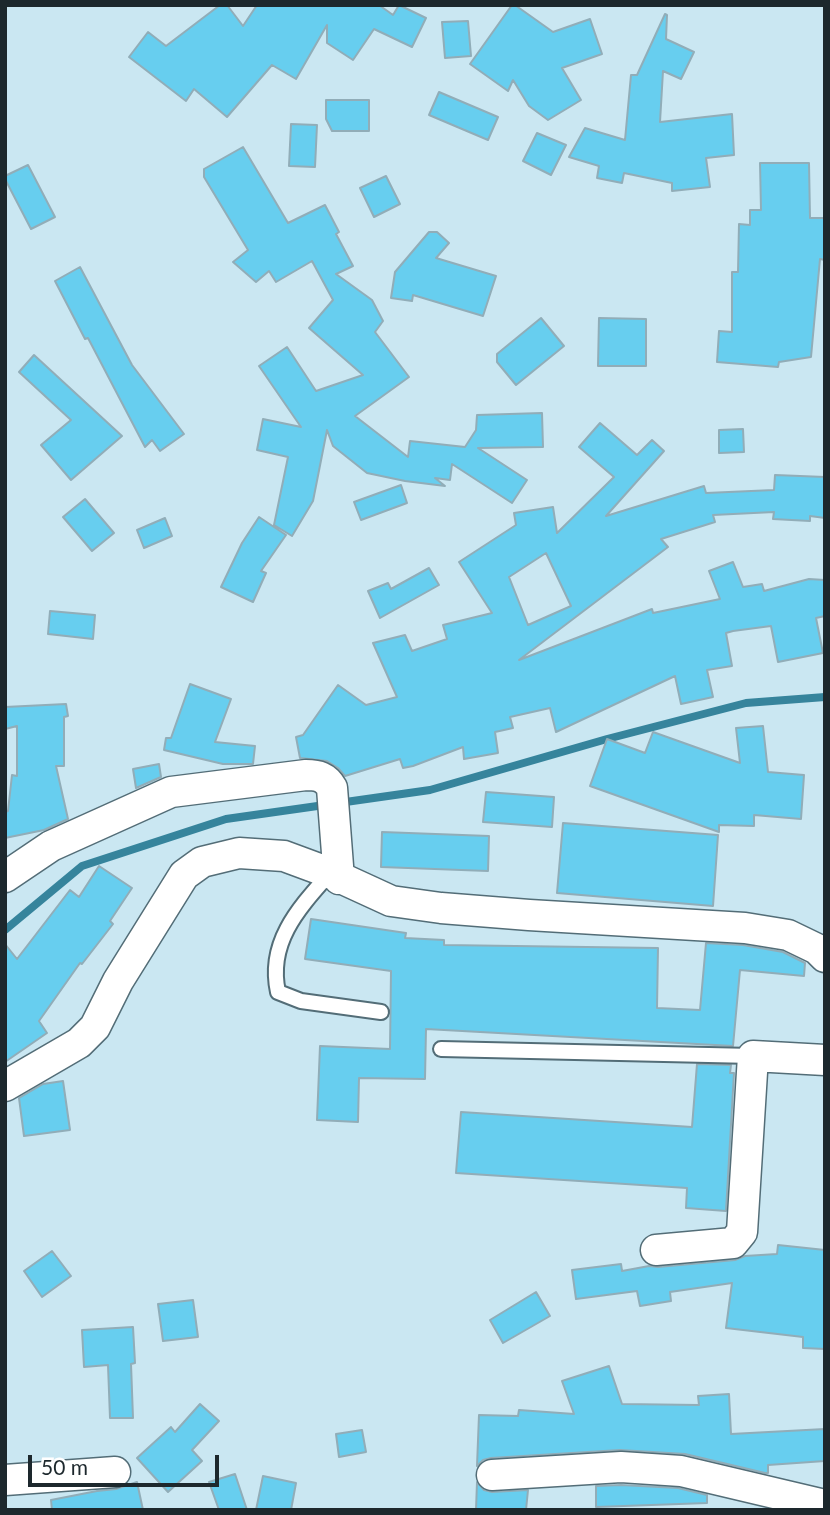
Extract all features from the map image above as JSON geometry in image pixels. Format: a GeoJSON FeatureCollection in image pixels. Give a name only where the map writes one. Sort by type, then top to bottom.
{"type":"FeatureCollection","features":[{"type":"Feature","properties":{"kind":"street"},"geometry":{"type":"LineString","coordinates":[[5,877],[51,846],[171,792],[306,775],[318,775],[328,780],[333,801],[334,876]]}},
{"type":"Feature","properties":{"kind":"street"},"geometry":{"type":"LineString","coordinates":[[5,1086],[79,1043],[94,1027],[118,981],[184,875],[202,862],[239,853],[284,856],[391,901],[441,908],[744,928],[788,935],[817,949],[825,957]]}},
{"type":"Feature","properties":{"kind":"street"},"geometry":{"type":"LineString","coordinates":[[656,1250],[733,1244],[742,1231],[753,1056],[825,1060]]}},
{"type":"Feature","properties":{"kind":"street"},"geometry":{"type":"LineString","coordinates":[[492,1475],[621,1467],[681,1471],[825,1505]]}},
{"type":"Feature","properties":{"kind":"street"},"geometry":{"type":"LineString","coordinates":[[5,1480],[115,1472]]}},
{"type":"Feature","properties":{"kind":"lane"},"geometry":{"type":"LineString","coordinates":[[334,876],[298,909],[282,940],[274,973],[278,992],[301,1001],[381,1012]]}},
{"type":"Feature","properties":{"kind":"lane"},"geometry":{"type":"LineString","coordinates":[[441,1049],[753,1056]]}},
{"type":"Feature","properties":{"kind":"building"},"geometry":{"type":"Polygon","coordinates":[[[220,5],[227,5],[243,26],[257,5],[379,5],[393,15],[399,5],[426,18],[412,47],[374,29],[353,60],[327,43],[327,25],[296,79],[272,65],[227,117],[194,89],[186,101],[129,57],[148,32],[166,46],[220,5]]]}},
{"type":"Feature","properties":{"kind":"building"},"geometry":{"type":"Polygon","coordinates":[[[512,5],[553,32],[590,19],[602,54],[562,68],[581,100],[548,120],[529,106],[513,80],[508,91],[470,64],[512,5]]]}},
{"type":"Feature","properties":{"kind":"building"},"geometry":{"type":"Polygon","coordinates":[[[665,14],[666,39],[694,52],[681,79],[663,71],[660,122],[732,114],[734,155],[706,158],[710,187],[672,191],[672,183],[624,173],[622,183],[597,178],[599,166],[569,157],[585,128],[625,140],[631,75],[637,75],[665,14]]]}},
{"type":"Feature","properties":{"kind":"building"},"geometry":{"type":"Polygon","coordinates":[[[468,21],[471,56],[445,58],[442,22],[468,21]]]}},
{"type":"Feature","properties":{"kind":"building"},"geometry":{"type":"Polygon","coordinates":[[[439,92],[498,117],[488,140],[429,115],[439,92]]]}},
{"type":"Feature","properties":{"kind":"building"},"geometry":{"type":"Polygon","coordinates":[[[326,100],[369,100],[369,131],[332,131],[326,119],[326,100]]]}},
{"type":"Feature","properties":{"kind":"building"},"geometry":{"type":"Polygon","coordinates":[[[291,124],[317,125],[315,167],[289,166],[291,124]]]}},
{"type":"Feature","properties":{"kind":"building"},"geometry":{"type":"Polygon","coordinates":[[[537,133],[566,145],[551,175],[523,161],[537,133]]]}},
{"type":"Feature","properties":{"kind":"building"},"geometry":{"type":"Polygon","coordinates":[[[243,147],[288,223],[325,205],[339,232],[336,234],[353,266],[336,274],[372,300],[383,321],[375,332],[409,377],[355,416],[408,457],[410,441],[465,447],[476,430],[477,415],[542,413],[543,447],[478,448],[527,480],[512,503],[452,464],[450,480],[435,478],[445,486],[367,473],[333,446],[327,430],[313,501],[292,536],[274,525],[288,457],[257,450],[263,419],[301,427],[259,366],[287,347],[316,391],[363,375],[309,328],[333,300],[312,261],[276,282],[269,271],[256,282],[233,262],[248,250],[204,177],[204,169],[243,147]]]}},
{"type":"Feature","properties":{"kind":"building"},"geometry":{"type":"Polygon","coordinates":[[[760,163],[809,163],[810,218],[825,218],[825,260],[820,259],[811,357],[779,362],[778,367],[717,362],[719,331],[732,332],[732,272],[738,272],[739,224],[750,225],[750,210],[761,210],[760,163]]]}},
{"type":"Feature","properties":{"kind":"building"},"geometry":{"type":"Polygon","coordinates":[[[28,165],[55,217],[31,229],[5,179],[5,176],[28,165]]]}},
{"type":"Feature","properties":{"kind":"building"},"geometry":{"type":"Polygon","coordinates":[[[386,176],[400,204],[374,217],[360,188],[386,176]]]}},
{"type":"Feature","properties":{"kind":"building"},"geometry":{"type":"Polygon","coordinates":[[[429,232],[437,232],[449,243],[436,258],[496,276],[483,316],[413,295],[412,301],[391,298],[395,272],[429,232]]]}},
{"type":"Feature","properties":{"kind":"building"},"geometry":{"type":"Polygon","coordinates":[[[80,267],[132,365],[184,434],[160,451],[152,440],[145,447],[55,281],[80,267]]]}},
{"type":"Feature","properties":{"kind":"building"},"geometry":{"type":"Polygon","coordinates":[[[541,318],[564,346],[516,385],[497,362],[497,354],[541,318]]]}},
{"type":"Feature","properties":{"kind":"building"},"geometry":{"type":"Polygon","coordinates":[[[599,318],[646,319],[646,366],[598,366],[599,318]]]}},
{"type":"Feature","properties":{"kind":"building"},"geometry":{"type":"Polygon","coordinates":[[[34,355],[122,436],[71,480],[41,445],[71,420],[19,372],[34,355]]]}},
{"type":"Feature","properties":{"kind":"building"},"geometry":{"type":"Polygon","coordinates":[[[600,423],[637,455],[652,440],[664,451],[606,516],[704,486],[706,493],[774,490],[775,475],[825,477],[825,518],[810,516],[810,521],[773,519],[774,512],[713,515],[715,522],[661,539],[668,547],[519,660],[652,609],[653,613],[720,599],[709,571],[733,562],[743,587],[762,584],[764,591],[809,579],[825,580],[825,616],[816,618],[823,653],[778,662],[771,626],[733,631],[726,633],[732,666],[707,670],[713,697],[681,704],[675,676],[556,732],[550,708],[510,717],[513,728],[495,732],[498,753],[464,759],[463,747],[413,766],[403,768],[400,759],[345,776],[327,761],[300,758],[296,737],[303,735],[338,685],[366,705],[397,697],[373,643],[405,635],[412,651],[447,639],[443,625],[492,613],[459,562],[516,525],[514,513],[553,507],[557,533],[614,477],[579,447],[600,423]],[[546,553],[509,577],[528,625],[571,606],[546,553]]]}},
{"type":"Feature","properties":{"kind":"building"},"geometry":{"type":"Polygon","coordinates":[[[743,429],[744,452],[719,453],[719,430],[743,429]]]}},
{"type":"Feature","properties":{"kind":"building"},"geometry":{"type":"Polygon","coordinates":[[[401,485],[407,503],[361,520],[354,502],[401,485]]]}},
{"type":"Feature","properties":{"kind":"building"},"geometry":{"type":"Polygon","coordinates":[[[85,499],[114,533],[92,551],[63,517],[85,499]]]}},
{"type":"Feature","properties":{"kind":"building"},"geometry":{"type":"Polygon","coordinates":[[[259,517],[286,535],[261,571],[266,573],[253,602],[221,587],[242,543],[259,517]]]}},
{"type":"Feature","properties":{"kind":"building"},"geometry":{"type":"Polygon","coordinates":[[[165,518],[172,536],[144,548],[137,530],[165,518]]]}},
{"type":"Feature","properties":{"kind":"building"},"geometry":{"type":"Polygon","coordinates":[[[429,568],[439,585],[380,618],[368,591],[388,583],[391,589],[429,568]]]}},
{"type":"Feature","properties":{"kind":"building"},"geometry":{"type":"Polygon","coordinates":[[[50,611],[95,615],[93,639],[48,634],[50,611]]]}},
{"type":"Feature","properties":{"kind":"building"},"geometry":{"type":"Polygon","coordinates":[[[190,684],[231,699],[215,742],[255,746],[253,764],[223,764],[164,750],[166,738],[171,738],[190,684]]]}},
{"type":"Feature","properties":{"kind":"building"},"geometry":{"type":"Polygon","coordinates":[[[66,704],[68,716],[64,717],[64,766],[56,766],[68,819],[44,830],[5,838],[5,812],[8,811],[12,775],[17,776],[17,726],[5,729],[5,707],[66,704]]]}},
{"type":"Feature","properties":{"kind":"building"},"geometry":{"type":"Polygon","coordinates":[[[763,726],[768,772],[804,775],[801,819],[754,815],[754,826],[719,825],[719,832],[590,786],[607,739],[645,753],[653,732],[740,763],[736,728],[763,726]]]}},
{"type":"Feature","properties":{"kind":"building"},"geometry":{"type":"Polygon","coordinates":[[[159,764],[161,777],[136,788],[133,769],[159,764]]]}},
{"type":"Feature","properties":{"kind":"building"},"geometry":{"type":"Polygon","coordinates":[[[486,792],[554,797],[552,827],[483,822],[486,792]]]}},
{"type":"Feature","properties":{"kind":"building"},"geometry":{"type":"Polygon","coordinates":[[[563,823],[718,835],[713,906],[557,893],[563,823]]]}},
{"type":"Feature","properties":{"kind":"building"},"geometry":{"type":"Polygon","coordinates":[[[382,832],[489,836],[488,871],[381,867],[382,832]]]}},
{"type":"Feature","properties":{"kind":"building"},"geometry":{"type":"Polygon","coordinates":[[[99,866],[132,888],[110,921],[113,924],[82,964],[80,963],[39,1021],[47,1033],[5,1062],[5,944],[17,959],[70,890],[79,897],[99,866]]]}},
{"type":"Feature","properties":{"kind":"building"},"geometry":{"type":"Polygon","coordinates":[[[311,919],[406,933],[405,938],[444,940],[444,945],[658,948],[657,1008],[700,1010],[706,943],[743,945],[783,952],[805,963],[804,976],[740,970],[733,1046],[426,1029],[425,1079],[359,1078],[358,1122],[317,1120],[320,1046],[390,1049],[391,971],[305,959],[311,919]]]}},
{"type":"Feature","properties":{"kind":"building"},"geometry":{"type":"Polygon","coordinates":[[[697,1064],[731,1065],[730,1073],[734,1073],[726,1211],[686,1208],[687,1188],[456,1173],[461,1112],[692,1127],[697,1064]]]}},
{"type":"Feature","properties":{"kind":"building"},"geometry":{"type":"Polygon","coordinates":[[[63,1081],[70,1130],[24,1136],[19,1098],[43,1084],[63,1081]]]}},
{"type":"Feature","properties":{"kind":"building"},"geometry":{"type":"Polygon","coordinates":[[[778,1245],[825,1250],[825,1349],[803,1348],[803,1337],[726,1328],[732,1283],[670,1292],[671,1301],[640,1306],[637,1291],[576,1299],[572,1270],[621,1264],[622,1271],[649,1266],[735,1260],[745,1256],[777,1254],[778,1245]]]}},
{"type":"Feature","properties":{"kind":"building"},"geometry":{"type":"Polygon","coordinates":[[[52,1251],[71,1276],[42,1297],[24,1271],[52,1251]]]}},
{"type":"Feature","properties":{"kind":"building"},"geometry":{"type":"Polygon","coordinates":[[[536,1292],[550,1316],[503,1343],[490,1320],[536,1292]]]}},
{"type":"Feature","properties":{"kind":"building"},"geometry":{"type":"Polygon","coordinates":[[[193,1300],[198,1337],[163,1341],[158,1304],[193,1300]]]}},
{"type":"Feature","properties":{"kind":"building"},"geometry":{"type":"Polygon","coordinates":[[[133,1327],[133,1418],[110,1418],[108,1365],[84,1367],[82,1330],[133,1327]]]}},
{"type":"Feature","properties":{"kind":"building"},"geometry":{"type":"Polygon","coordinates":[[[609,1366],[622,1404],[699,1405],[698,1396],[729,1394],[731,1434],[825,1429],[825,1461],[768,1465],[768,1473],[765,1473],[685,1454],[620,1450],[491,1458],[483,1460],[477,1466],[479,1415],[518,1416],[519,1410],[574,1414],[562,1381],[609,1366]]]}},
{"type":"Feature","properties":{"kind":"building"},"geometry":{"type":"Polygon","coordinates":[[[200,1404],[219,1421],[192,1450],[202,1461],[168,1492],[137,1458],[171,1427],[175,1432],[200,1404]]]}},
{"type":"Feature","properties":{"kind":"building"},"geometry":{"type":"Polygon","coordinates":[[[362,1430],[366,1452],[339,1457],[336,1434],[362,1430]]]}},
{"type":"Feature","properties":{"kind":"building"},"geometry":{"type":"Polygon","coordinates":[[[235,1474],[247,1510],[219,1510],[209,1482],[235,1474]]]}},
{"type":"Feature","properties":{"kind":"building"},"geometry":{"type":"Polygon","coordinates":[[[263,1476],[296,1483],[291,1510],[256,1510],[263,1476]]]}},
{"type":"Feature","properties":{"kind":"building"},"geometry":{"type":"Polygon","coordinates":[[[137,1482],[143,1510],[52,1510],[51,1500],[116,1489],[137,1482]]]}},
{"type":"Feature","properties":{"kind":"building"},"geometry":{"type":"Polygon","coordinates":[[[477,1482],[484,1490],[492,1492],[528,1490],[526,1510],[476,1510],[477,1482]]]}},
{"type":"Feature","properties":{"kind":"building"},"geometry":{"type":"Polygon","coordinates":[[[596,1486],[678,1488],[707,1495],[707,1503],[596,1507],[596,1486]]]}},
{"type":"Feature","properties":{"kind":"waterway"},"geometry":{"type":"LineString","coordinates":[[5,930],[82,866],[226,819],[430,790],[607,739],[746,703],[825,697]]}}]}
